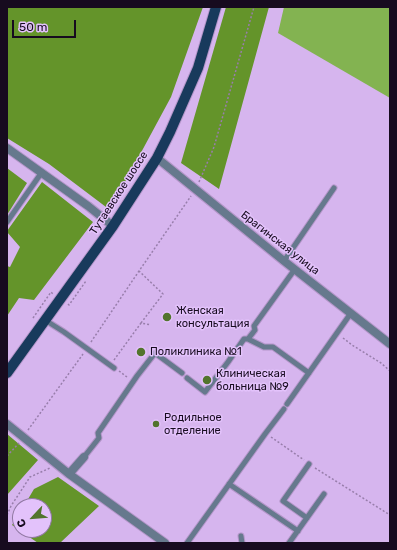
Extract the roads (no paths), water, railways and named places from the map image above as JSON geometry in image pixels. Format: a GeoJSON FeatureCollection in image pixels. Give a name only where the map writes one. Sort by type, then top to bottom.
{"type":"FeatureCollection","features":[{"type":"Feature","properties":{"kind":"main road","name":"Тутаевское шоссе"},"geometry":{"type":"LineString","coordinates":[[7,373],[113,226],[156,158],[170,132],[198,68],[216,7]]}},
{"type":"Feature","properties":{"kind":"street"},"geometry":{"type":"LineString","coordinates":[[7,148],[42,172],[113,226]]}},
{"type":"Feature","properties":{"kind":"street","name":"Брагинская улица"},"geometry":{"type":"LineString","coordinates":[[156,158],[390,344]]}},
{"type":"Feature","properties":{"kind":"street"},"geometry":{"type":"LineString","coordinates":[[7,424],[69,474],[165,543]]}},
{"type":"Feature","properties":{"kind":"street"},"geometry":{"type":"LineString","coordinates":[[69,474],[84,457]]}},
{"type":"Feature","properties":{"kind":"lane"},"geometry":{"type":"LineString","coordinates":[[7,222],[42,172]]}},
{"type":"Feature","properties":{"kind":"lane"},"geometry":{"type":"LineString","coordinates":[[284,261],[334,188]]}},
{"type":"Feature","properties":{"kind":"lane"},"geometry":{"type":"LineString","coordinates":[[187,378],[206,392],[244,339],[248,339],[255,330],[254,326],[295,269]]}},
{"type":"Feature","properties":{"kind":"lane"},"geometry":{"type":"LineString","coordinates":[[287,404],[351,313]]}},
{"type":"Feature","properties":{"kind":"lane"},"geometry":{"type":"LineString","coordinates":[[45,320],[112,366]]}},
{"type":"Feature","properties":{"kind":"lane"},"geometry":{"type":"LineString","coordinates":[[248,339],[264,347],[273,347],[309,373]]}},
{"type":"Feature","properties":{"kind":"lane"},"geometry":{"type":"LineString","coordinates":[[84,457],[99,438],[98,433],[155,353],[182,374]]}},
{"type":"Feature","properties":{"kind":"lane"},"geometry":{"type":"LineString","coordinates":[[187,543],[265,434],[284,410]]}},
{"type":"Feature","properties":{"kind":"lane"},"geometry":{"type":"LineString","coordinates":[[307,518],[283,501],[309,464]]}},
{"type":"Feature","properties":{"kind":"lane"},"geometry":{"type":"LineString","coordinates":[[229,484],[298,531]]}},
{"type":"Feature","properties":{"kind":"lane"},"geometry":{"type":"LineString","coordinates":[[289,543],[324,494]]}},
{"type":"Feature","properties":{"kind":"lane"},"geometry":{"type":"LineString","coordinates":[[240,536],[242,543]]}},
{"type":"Feature","properties":{"kind":"place","name":"Женская консультация"},"geometry":{"type":"Point","coordinates":[167,317]}},
{"type":"Feature","properties":{"kind":"place","name":"Поликлиника №1"},"geometry":{"type":"Point","coordinates":[141,352]}},
{"type":"Feature","properties":{"kind":"place","name":"Клиническая больница №9"},"geometry":{"type":"Point","coordinates":[207,380]}},
{"type":"Feature","properties":{"kind":"place","name":"Родильное отделение"},"geometry":{"type":"Point","coordinates":[156,424]}}]}
